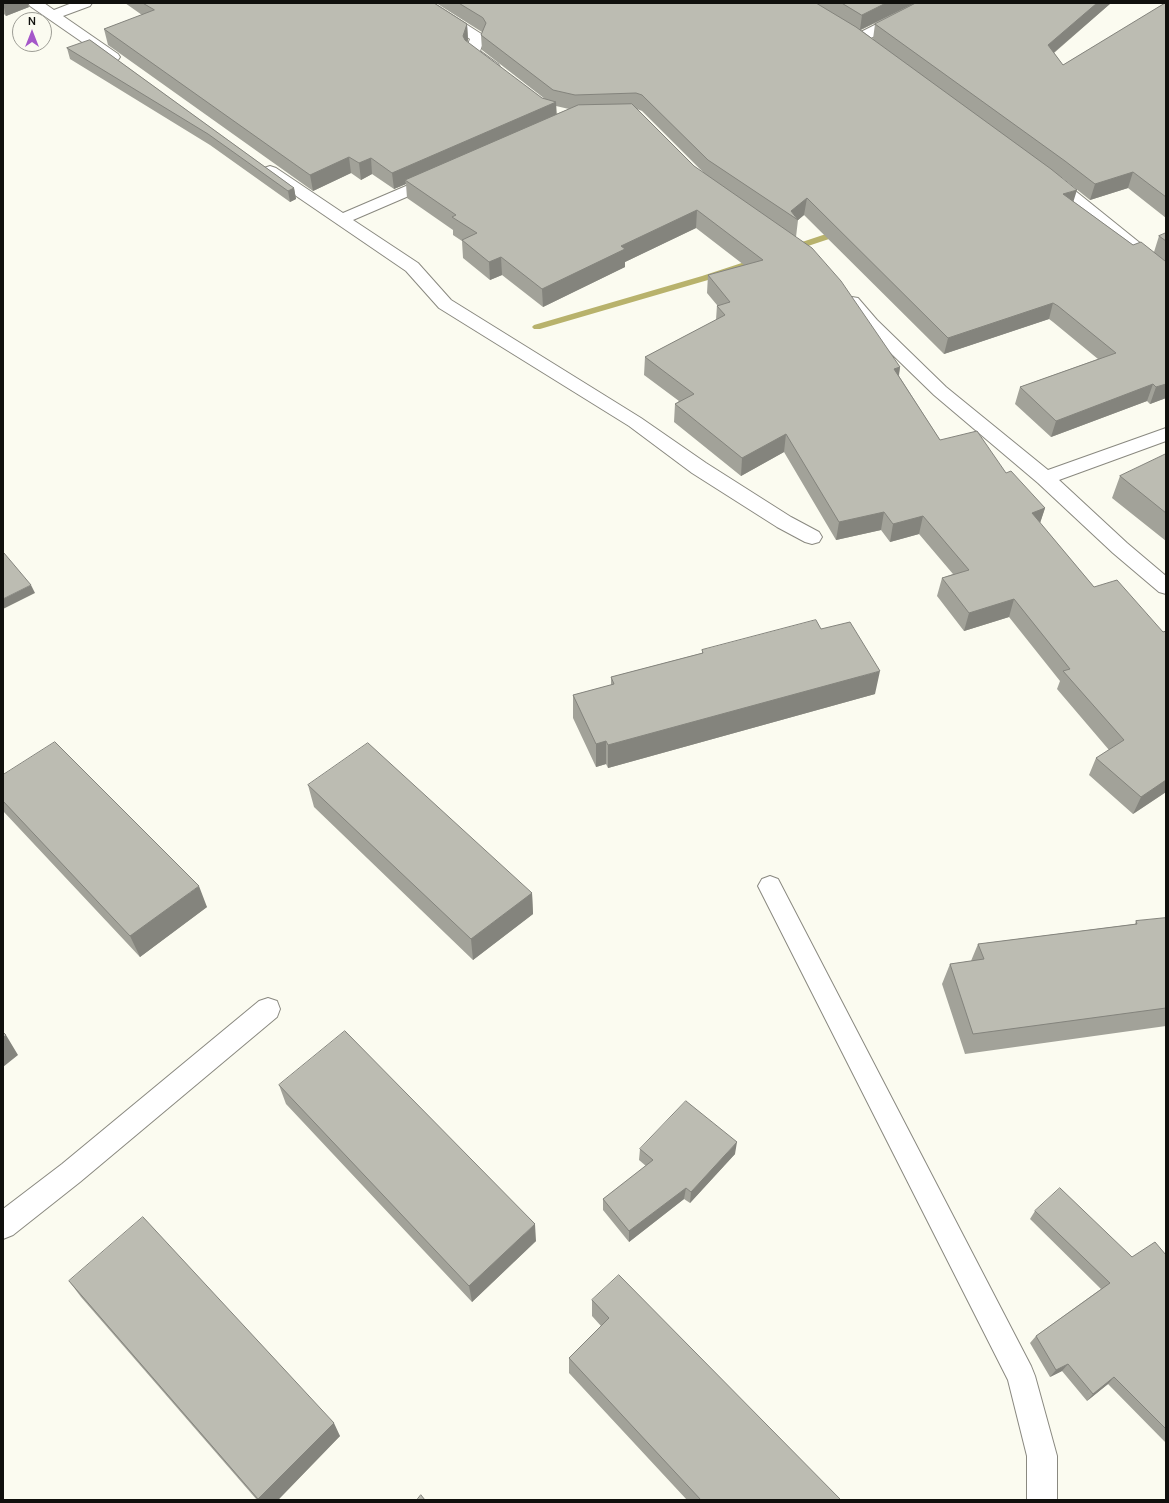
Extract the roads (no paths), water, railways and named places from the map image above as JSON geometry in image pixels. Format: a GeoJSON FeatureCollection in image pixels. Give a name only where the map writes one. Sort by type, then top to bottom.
{"type":"FeatureCollection","features":[{"type":"Feature","properties":{"kind":"street"},"geometry":{"type":"LineString","coordinates":[[35,3],[125,66]]}},
{"type":"Feature","properties":{"kind":"street"},"geometry":{"type":"LineString","coordinates":[[53,15],[85,3]]}},
{"type":"Feature","properties":{"kind":"street"},"geometry":{"type":"LineString","coordinates":[[424,3],[478,38],[472,52],[506,76]]}},
{"type":"Feature","properties":{"kind":"street"},"geometry":{"type":"LineString","coordinates":[[872,47],[853,34],[929,3]]}},
{"type":"Feature","properties":{"kind":"street"},"geometry":{"type":"LineString","coordinates":[[258,162],[290,186],[342,219],[412,267],[445,304],[635,422],[699,468],[784,522],[812,537]]}},
{"type":"Feature","properties":{"kind":"street"},"geometry":{"type":"LineString","coordinates":[[1038,170],[1054,181],[1166,272]]}},
{"type":"Feature","properties":{"kind":"street"},"geometry":{"type":"LineString","coordinates":[[342,219],[448,173]]}},
{"type":"Feature","properties":{"kind":"street"},"geometry":{"type":"LineString","coordinates":[[841,290],[871,324],[940,391],[1045,478],[1120,548],[1166,587]]}},
{"type":"Feature","properties":{"kind":"street"},"geometry":{"type":"LineString","coordinates":[[1045,478],[1166,434]]}},
{"type":"Feature","properties":{"kind":"street"},"geometry":{"type":"LineString","coordinates":[[770,886],[1021,1376],[1042,1456],[1042,1500]]}},
{"type":"Feature","properties":{"kind":"street"},"geometry":{"type":"LineString","coordinates":[[3,1226],[71,1173],[268,1009]]}},
{"type":"Feature","properties":{"kind":"waterway"},"geometry":{"type":"LineString","coordinates":[[790,249],[841,232]]}},
{"type":"Feature","properties":{"kind":"waterway"},"geometry":{"type":"LineString","coordinates":[[537,327],[705,278],[760,260]]}}]}
